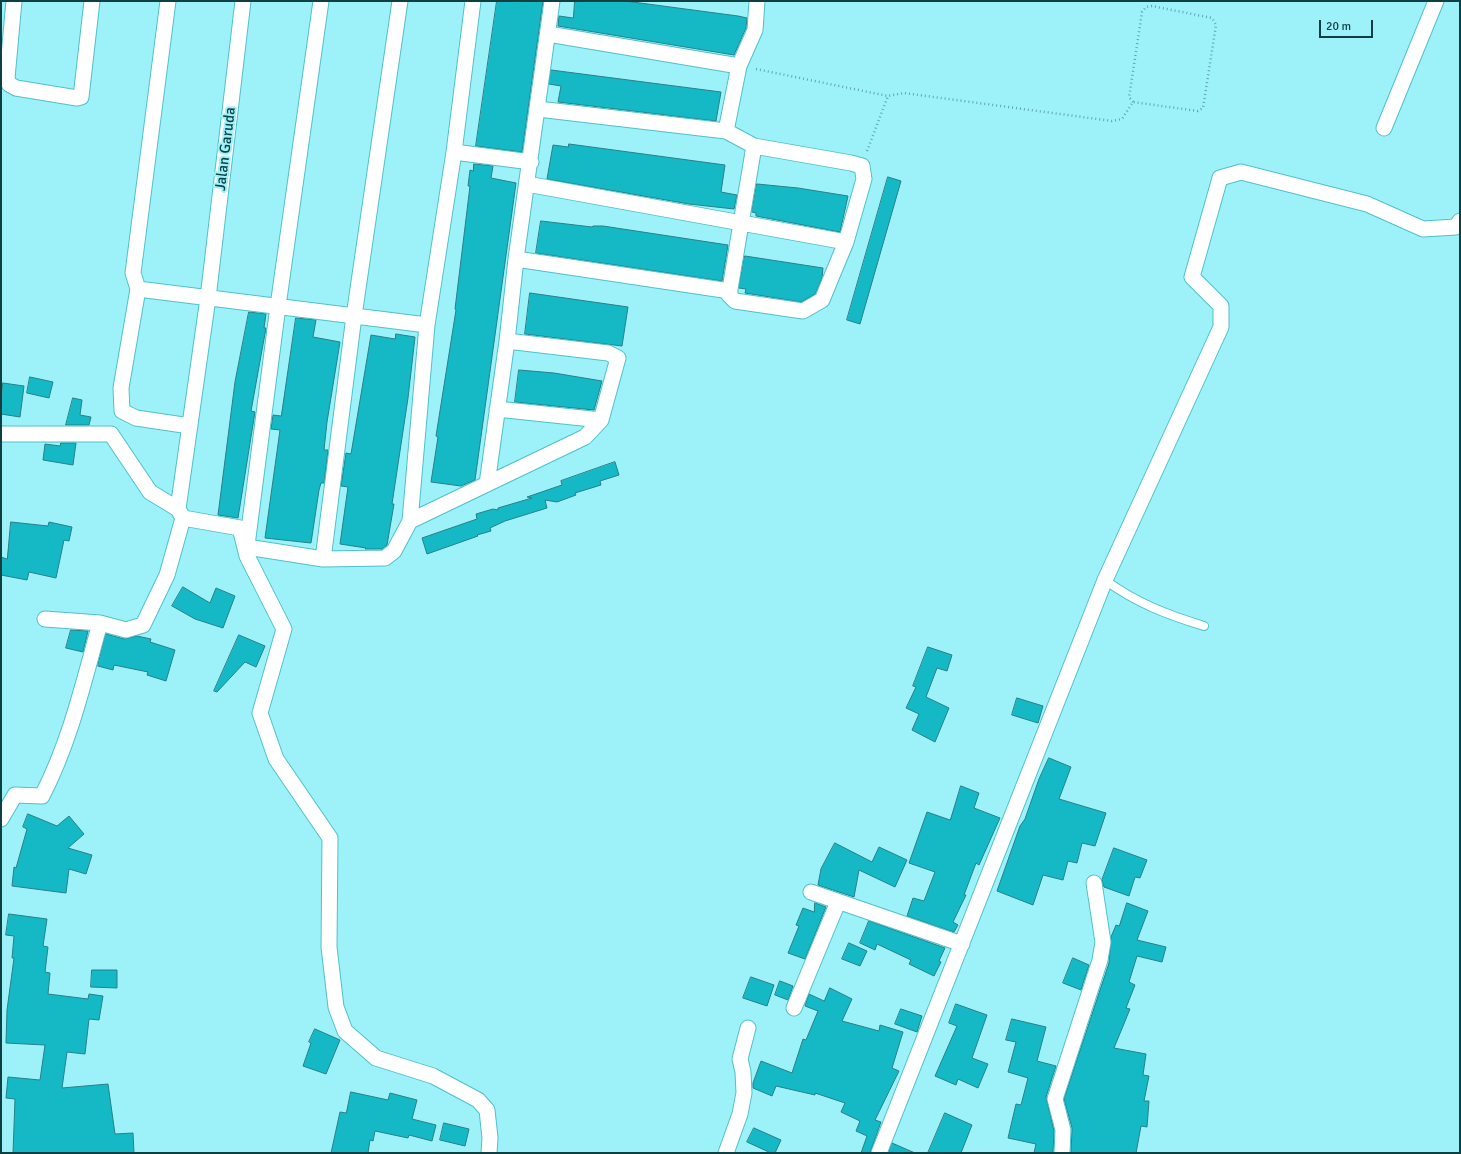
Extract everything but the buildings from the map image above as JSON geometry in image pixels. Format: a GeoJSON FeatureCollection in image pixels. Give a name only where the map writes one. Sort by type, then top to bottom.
{"type":"FeatureCollection","features":[{"type":"Feature","properties":{"kind":"street"},"geometry":{"type":"LineString","coordinates":[[14,1],[7,78],[9,84],[16,88],[78,98],[81,97],[92,1]]}},
{"type":"Feature","properties":{"kind":"street"},"geometry":{"type":"LineString","coordinates":[[168,1],[133,273],[138,289],[121,388],[122,411],[136,418],[190,426]]}},
{"type":"Feature","properties":{"kind":"street","name":"Jalan Garuda"},"geometry":{"type":"LineString","coordinates":[[100,622],[126,630],[143,626],[166,575],[181,513],[190,426],[208,298],[243,1]]}},
{"type":"Feature","properties":{"kind":"street"},"geometry":{"type":"LineString","coordinates":[[247,549],[278,306],[321,1]]}},
{"type":"Feature","properties":{"kind":"street"},"geometry":{"type":"LineString","coordinates":[[323,559],[354,316],[400,1]]}},
{"type":"Feature","properties":{"kind":"street"},"geometry":{"type":"LineString","coordinates":[[247,549],[323,559],[385,558],[394,551],[410,521],[427,326],[454,152],[473,1]]}},
{"type":"Feature","properties":{"kind":"street"},"geometry":{"type":"LineString","coordinates":[[487,484],[507,341],[516,259],[531,162],[552,1]]}},
{"type":"Feature","properties":{"kind":"street"},"geometry":{"type":"LineString","coordinates":[[726,131],[739,66],[755,30],[757,1]]}},
{"type":"Feature","properties":{"kind":"street"},"geometry":{"type":"LineString","coordinates":[[1384,128],[1436,1]]}},
{"type":"Feature","properties":{"kind":"street"},"geometry":{"type":"LineString","coordinates":[[548,34],[739,66]]}},
{"type":"Feature","properties":{"kind":"street"},"geometry":{"type":"LineString","coordinates":[[538,109],[726,131],[754,146],[862,166],[864,179],[846,242],[822,300],[803,311],[735,302],[729,295],[754,146]]}},
{"type":"Feature","properties":{"kind":"street"},"geometry":{"type":"LineString","coordinates":[[454,152],[531,162]]}},
{"type":"Feature","properties":{"kind":"street"},"geometry":{"type":"LineString","coordinates":[[879,1153],[1105,580],[1221,328],[1221,306],[1192,277],[1220,178],[1241,172],[1367,204],[1423,229],[1456,227],[1460,221]]}},
{"type":"Feature","properties":{"kind":"street"},"geometry":{"type":"LineString","coordinates":[[527,184],[846,242]]}},
{"type":"Feature","properties":{"kind":"street"},"geometry":{"type":"LineString","coordinates":[[516,259],[730,291]]}},
{"type":"Feature","properties":{"kind":"street"},"geometry":{"type":"LineString","coordinates":[[138,289],[427,326]]}},
{"type":"Feature","properties":{"kind":"street"},"geometry":{"type":"LineString","coordinates":[[410,521],[585,437],[601,420],[618,358],[616,355],[507,341]]}},
{"type":"Feature","properties":{"kind":"street"},"geometry":{"type":"LineString","coordinates":[[497,409],[601,420]]}},
{"type":"Feature","properties":{"kind":"street"},"geometry":{"type":"LineString","coordinates":[[1,434],[111,434],[150,492],[181,513],[240,528],[247,549],[284,629],[260,713],[276,759],[330,838],[329,947],[336,1007],[345,1030],[376,1058],[433,1076],[478,1100],[487,1110],[490,1138],[489,1153]]}},
{"type":"Feature","properties":{"kind":"street"},"geometry":{"type":"LineString","coordinates":[[1,819],[15,795],[42,796],[54,773],[79,696],[100,622],[45,619]]}},
{"type":"Feature","properties":{"kind":"street"},"geometry":{"type":"LineString","coordinates":[[1062,1153],[1063,1130],[1055,1099],[1100,960],[1103,942],[1094,883]]}},
{"type":"Feature","properties":{"kind":"street"},"geometry":{"type":"LineString","coordinates":[[811,892],[962,944]]}},
{"type":"Feature","properties":{"kind":"street"},"geometry":{"type":"LineString","coordinates":[[794,1008],[838,902]]}},
{"type":"Feature","properties":{"kind":"street"},"geometry":{"type":"LineString","coordinates":[[726,1153],[740,1114],[744,1093],[743,1072],[740,1059],[748,1028]]}},
{"type":"Feature","properties":{"kind":"lane"},"geometry":{"type":"LineString","coordinates":[[1105,580],[1139,603],[1162,613],[1204,626]]}},
{"type":"Feature","properties":{"kind":"path"},"geometry":{"type":"LineString","coordinates":[[1152,6],[1212,18],[1215,20],[1216,25],[1203,108],[1198,111],[1133,102],[1130,97],[1130,91],[1142,12],[1144,9],[1152,6]]}},
{"type":"Feature","properties":{"kind":"path"},"geometry":{"type":"LineString","coordinates":[[739,66],[888,96],[904,93],[1112,121],[1122,118],[1133,102]]}},
{"type":"Feature","properties":{"kind":"path"},"geometry":{"type":"LineString","coordinates":[[862,166],[888,96]]}}]}
